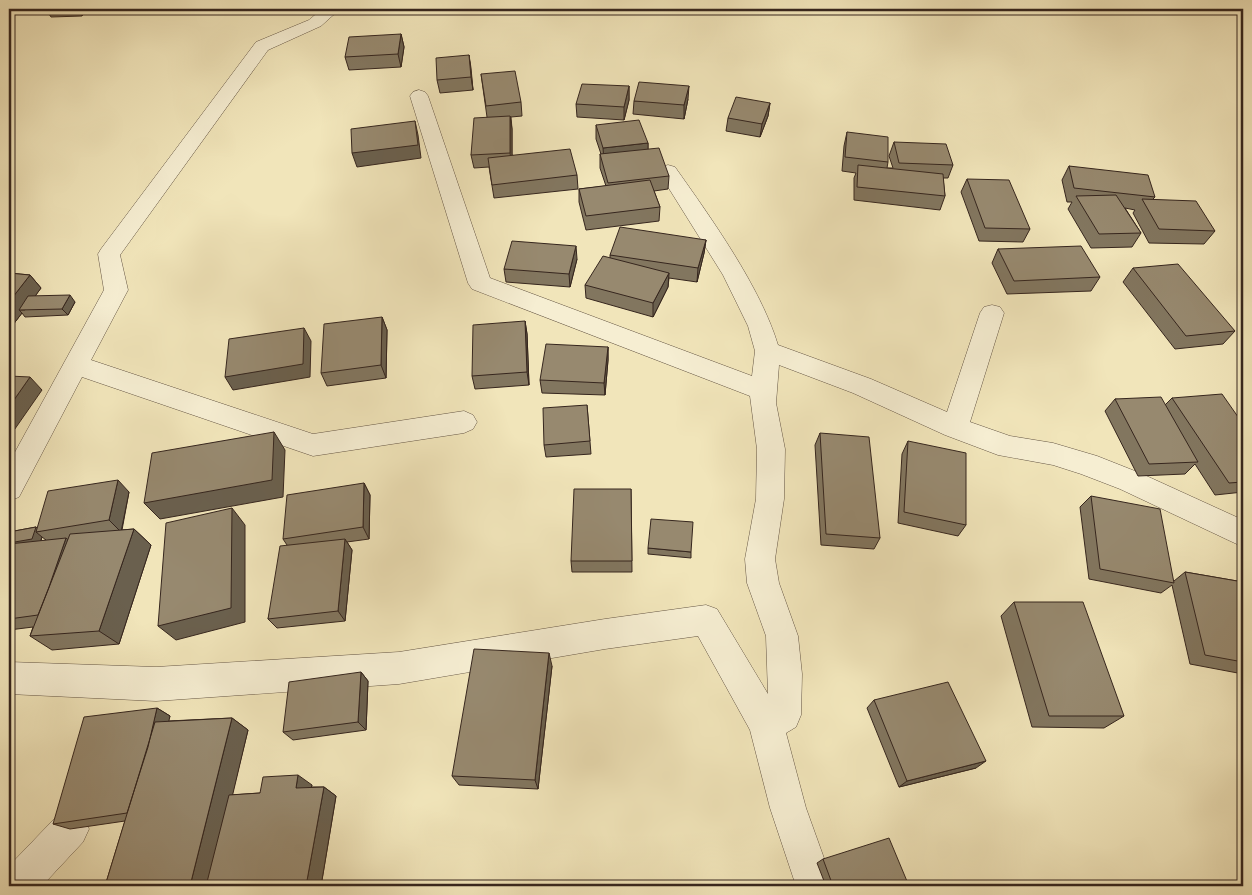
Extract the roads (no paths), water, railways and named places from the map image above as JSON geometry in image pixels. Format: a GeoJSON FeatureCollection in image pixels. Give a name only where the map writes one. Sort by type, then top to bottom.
{"type":"FeatureCollection","features":[{"type":"Feature","properties":{"kind":"street"},"geometry":{"type":"LineString","coordinates":[[9,489],[116,290],[109,254],[262,46],[316,23],[332,9]]}},
{"type":"Feature","properties":{"kind":"street"},"geometry":{"type":"LineString","coordinates":[[419,96],[480,283],[764,391]]}},
{"type":"Feature","properties":{"kind":"street"},"geometry":{"type":"LineString","coordinates":[[668,171],[734,274],[760,326],[767,352],[763,403],[771,449],[770,499],[760,559],[763,583],[782,636],[785,674],[784,715],[766,724]]}},
{"type":"Feature","properties":{"kind":"street"},"geometry":{"type":"LineString","coordinates":[[955,427],[992,314]]}},
{"type":"Feature","properties":{"kind":"street"},"geometry":{"type":"LineString","coordinates":[[767,352],[862,386],[955,427],[1008,447],[1053,454],[1087,464],[1130,481],[1243,534]]}},
{"type":"Feature","properties":{"kind":"street"},"geometry":{"type":"LineString","coordinates":[[77,365],[313,445],[464,422]]}},
{"type":"Feature","properties":{"kind":"street"},"geometry":{"type":"LineString","coordinates":[[9,678],[156,684],[399,668],[605,634],[706,620],[766,724],[788,808],[815,886]]}},
{"type":"Feature","properties":{"kind":"street"},"geometry":{"type":"LineString","coordinates":[[16,886],[70,829]]}}]}
